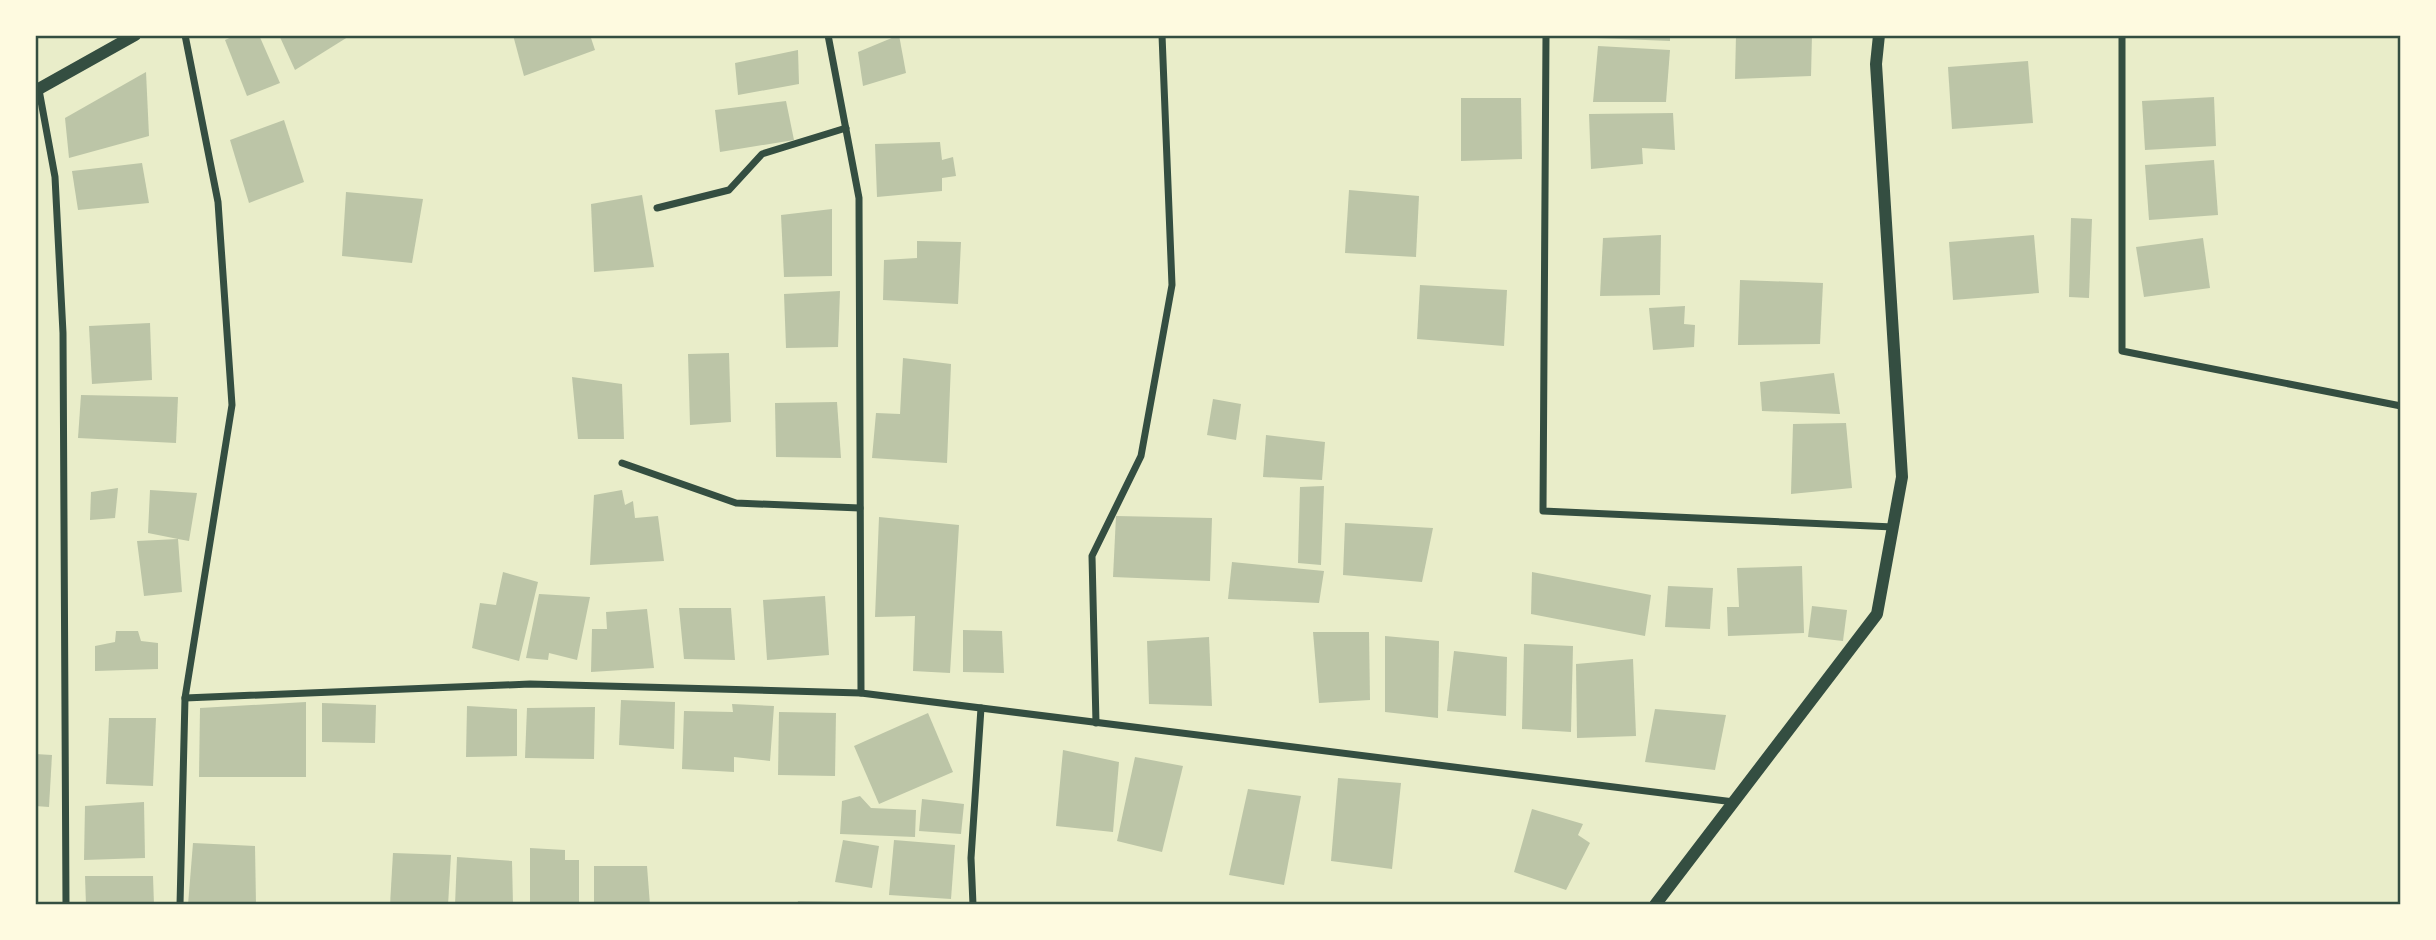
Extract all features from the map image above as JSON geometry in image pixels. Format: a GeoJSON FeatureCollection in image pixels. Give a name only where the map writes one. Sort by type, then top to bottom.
{"type":"FeatureCollection","features":[{"type":"Feature","properties":{"kind":"street"},"geometry":{"type":"LineString","coordinates":[[66,905],[63,333],[55,177],[37,91],[135,35]]}},
{"type":"Feature","properties":{"kind":"street"},"geometry":{"type":"LineString","coordinates":[[180,905],[185,698],[232,405],[218,202],[185,35]]}},
{"type":"Feature","properties":{"kind":"street"},"geometry":{"type":"LineString","coordinates":[[828,35],[859,198],[861,693]]}},
{"type":"Feature","properties":{"kind":"street"},"geometry":{"type":"LineString","coordinates":[[1096,723],[1092,556],[1141,456],[1172,285],[1161,35]]}},
{"type":"Feature","properties":{"kind":"street"},"geometry":{"type":"LineString","coordinates":[[1546,35],[1543,511],[1893,527]]}},
{"type":"Feature","properties":{"kind":"street"},"geometry":{"type":"LineString","coordinates":[[1655,905],[1877,614],[1902,477],[1876,64],[1879,35]]}},
{"type":"Feature","properties":{"kind":"street"},"geometry":{"type":"LineString","coordinates":[[2122,35],[2122,351],[2401,406]]}},
{"type":"Feature","properties":{"kind":"street"},"geometry":{"type":"LineString","coordinates":[[657,208],[729,190],[762,154],[846,128]]}},
{"type":"Feature","properties":{"kind":"street"},"geometry":{"type":"LineString","coordinates":[[622,463],[736,503],[860,508]]}},
{"type":"Feature","properties":{"kind":"street"},"geometry":{"type":"LineString","coordinates":[[185,698],[530,684],[861,693],[1734,802]]}},
{"type":"Feature","properties":{"kind":"street"},"geometry":{"type":"LineString","coordinates":[[973,905],[971,858],[981,708]]}},
{"type":"Feature","properties":{"kind":"building"},"geometry":{"type":"Polygon","coordinates":[[[236,35],[259,35],[280,83],[247,96],[225,40],[236,35]]]}},
{"type":"Feature","properties":{"kind":"building"},"geometry":{"type":"Polygon","coordinates":[[[279,35],[351,35],[295,70],[279,35]]]}},
{"type":"Feature","properties":{"kind":"building"},"geometry":{"type":"Polygon","coordinates":[[[513,35],[590,35],[595,50],[524,76],[513,35]]]}},
{"type":"Feature","properties":{"kind":"building"},"geometry":{"type":"Polygon","coordinates":[[[899,35],[906,73],[863,86],[858,52],[899,35]]]}},
{"type":"Feature","properties":{"kind":"building"},"geometry":{"type":"Polygon","coordinates":[[[1597,35],[1670,35],[1670,41],[1596,38],[1597,35]]]}},
{"type":"Feature","properties":{"kind":"building"},"geometry":{"type":"Polygon","coordinates":[[[1736,35],[1812,35],[1811,76],[1735,79],[1736,35]]]}},
{"type":"Feature","properties":{"kind":"building"},"geometry":{"type":"Polygon","coordinates":[[[1598,46],[1670,50],[1666,102],[1593,102],[1598,46]]]}},
{"type":"Feature","properties":{"kind":"building"},"geometry":{"type":"Polygon","coordinates":[[[798,50],[799,84],[738,95],[735,63],[798,50]]]}},
{"type":"Feature","properties":{"kind":"building"},"geometry":{"type":"Polygon","coordinates":[[[2028,61],[2033,123],[1952,129],[1948,67],[2028,61]]]}},
{"type":"Feature","properties":{"kind":"building"},"geometry":{"type":"Polygon","coordinates":[[[146,72],[149,136],[69,158],[65,118],[146,72]]]}},
{"type":"Feature","properties":{"kind":"building"},"geometry":{"type":"Polygon","coordinates":[[[2214,97],[2216,146],[2145,150],[2142,101],[2214,97]]]}},
{"type":"Feature","properties":{"kind":"building"},"geometry":{"type":"Polygon","coordinates":[[[1461,98],[1521,98],[1522,159],[1461,161],[1461,98]]]}},
{"type":"Feature","properties":{"kind":"building"},"geometry":{"type":"Polygon","coordinates":[[[786,101],[794,140],[720,152],[715,110],[786,101]]]}},
{"type":"Feature","properties":{"kind":"building"},"geometry":{"type":"Polygon","coordinates":[[[1673,113],[1675,150],[1642,148],[1643,164],[1591,169],[1589,114],[1673,113]]]}},
{"type":"Feature","properties":{"kind":"building"},"geometry":{"type":"Polygon","coordinates":[[[284,120],[304,182],[249,203],[230,140],[284,120]]]}},
{"type":"Feature","properties":{"kind":"building"},"geometry":{"type":"Polygon","coordinates":[[[940,142],[942,160],[953,157],[956,176],[942,178],[942,191],[877,197],[875,144],[940,142]]]}},
{"type":"Feature","properties":{"kind":"building"},"geometry":{"type":"Polygon","coordinates":[[[2214,160],[2218,215],[2149,220],[2145,165],[2214,160]]]}},
{"type":"Feature","properties":{"kind":"building"},"geometry":{"type":"Polygon","coordinates":[[[142,163],[149,203],[78,210],[72,171],[142,163]]]}},
{"type":"Feature","properties":{"kind":"building"},"geometry":{"type":"Polygon","coordinates":[[[1349,190],[1419,196],[1416,257],[1345,253],[1349,190]]]}},
{"type":"Feature","properties":{"kind":"building"},"geometry":{"type":"Polygon","coordinates":[[[346,192],[423,199],[412,263],[342,256],[346,192]]]}},
{"type":"Feature","properties":{"kind":"building"},"geometry":{"type":"Polygon","coordinates":[[[642,195],[654,267],[594,272],[591,204],[642,195]]]}},
{"type":"Feature","properties":{"kind":"building"},"geometry":{"type":"Polygon","coordinates":[[[832,209],[832,276],[784,277],[781,215],[832,209]]]}},
{"type":"Feature","properties":{"kind":"building"},"geometry":{"type":"Polygon","coordinates":[[[2071,218],[2092,219],[2089,298],[2069,297],[2071,218]]]}},
{"type":"Feature","properties":{"kind":"building"},"geometry":{"type":"Polygon","coordinates":[[[1661,235],[1660,295],[1600,296],[1603,238],[1661,235]]]}},
{"type":"Feature","properties":{"kind":"building"},"geometry":{"type":"Polygon","coordinates":[[[2034,235],[2039,293],[1953,300],[1949,242],[2034,235]]]}},
{"type":"Feature","properties":{"kind":"building"},"geometry":{"type":"Polygon","coordinates":[[[2203,238],[2210,288],[2144,297],[2136,247],[2203,238]]]}},
{"type":"Feature","properties":{"kind":"building"},"geometry":{"type":"Polygon","coordinates":[[[917,241],[961,242],[958,304],[883,300],[884,260],[917,258],[917,241]]]}},
{"type":"Feature","properties":{"kind":"building"},"geometry":{"type":"Polygon","coordinates":[[[1740,280],[1823,283],[1820,344],[1738,345],[1740,280]]]}},
{"type":"Feature","properties":{"kind":"building"},"geometry":{"type":"Polygon","coordinates":[[[1420,285],[1507,290],[1504,346],[1417,339],[1420,285]]]}},
{"type":"Feature","properties":{"kind":"building"},"geometry":{"type":"Polygon","coordinates":[[[840,291],[838,347],[786,348],[784,294],[840,291]]]}},
{"type":"Feature","properties":{"kind":"building"},"geometry":{"type":"Polygon","coordinates":[[[1685,306],[1684,324],[1695,325],[1694,347],[1653,350],[1649,308],[1685,306]]]}},
{"type":"Feature","properties":{"kind":"building"},"geometry":{"type":"Polygon","coordinates":[[[150,323],[152,380],[92,384],[89,326],[150,323]]]}},
{"type":"Feature","properties":{"kind":"building"},"geometry":{"type":"Polygon","coordinates":[[[729,353],[731,422],[690,425],[688,354],[729,353]]]}},
{"type":"Feature","properties":{"kind":"building"},"geometry":{"type":"Polygon","coordinates":[[[903,358],[951,364],[947,463],[872,458],[876,413],[900,414],[903,358]]]}},
{"type":"Feature","properties":{"kind":"building"},"geometry":{"type":"Polygon","coordinates":[[[1834,373],[1840,414],[1762,411],[1760,382],[1834,373]]]}},
{"type":"Feature","properties":{"kind":"building"},"geometry":{"type":"Polygon","coordinates":[[[572,377],[622,384],[624,439],[578,439],[572,377]]]}},
{"type":"Feature","properties":{"kind":"building"},"geometry":{"type":"Polygon","coordinates":[[[81,395],[178,397],[176,443],[78,438],[81,395]]]}},
{"type":"Feature","properties":{"kind":"building"},"geometry":{"type":"Polygon","coordinates":[[[1213,399],[1241,404],[1236,440],[1207,435],[1213,399]]]}},
{"type":"Feature","properties":{"kind":"building"},"geometry":{"type":"Polygon","coordinates":[[[837,402],[841,458],[776,457],[775,403],[837,402]]]}},
{"type":"Feature","properties":{"kind":"building"},"geometry":{"type":"Polygon","coordinates":[[[1846,423],[1852,488],[1791,494],[1793,424],[1846,423]]]}},
{"type":"Feature","properties":{"kind":"building"},"geometry":{"type":"Polygon","coordinates":[[[1266,435],[1325,442],[1322,480],[1263,477],[1266,435]]]}},
{"type":"Feature","properties":{"kind":"building"},"geometry":{"type":"Polygon","coordinates":[[[1324,486],[1321,565],[1298,563],[1300,487],[1324,486]]]}},
{"type":"Feature","properties":{"kind":"building"},"geometry":{"type":"Polygon","coordinates":[[[118,488],[115,518],[90,520],[91,492],[118,488]]]}},
{"type":"Feature","properties":{"kind":"building"},"geometry":{"type":"Polygon","coordinates":[[[150,490],[197,493],[189,541],[148,533],[150,490]]]}},
{"type":"Feature","properties":{"kind":"building"},"geometry":{"type":"Polygon","coordinates":[[[622,490],[625,505],[633,501],[635,518],[658,516],[664,561],[590,565],[594,495],[622,490]]]}},
{"type":"Feature","properties":{"kind":"building"},"geometry":{"type":"Polygon","coordinates":[[[1116,516],[1212,518],[1210,581],[1113,577],[1116,516]]]}},
{"type":"Feature","properties":{"kind":"building"},"geometry":{"type":"Polygon","coordinates":[[[879,517],[959,525],[950,673],[913,671],[915,616],[875,617],[879,517]]]}},
{"type":"Feature","properties":{"kind":"building"},"geometry":{"type":"Polygon","coordinates":[[[1345,523],[1433,528],[1422,582],[1343,575],[1345,523]]]}},
{"type":"Feature","properties":{"kind":"building"},"geometry":{"type":"Polygon","coordinates":[[[178,539],[182,592],[144,596],[137,541],[178,539]]]}},
{"type":"Feature","properties":{"kind":"building"},"geometry":{"type":"Polygon","coordinates":[[[1232,562],[1324,571],[1319,603],[1228,599],[1232,562]]]}},
{"type":"Feature","properties":{"kind":"building"},"geometry":{"type":"Polygon","coordinates":[[[1802,566],[1804,633],[1728,636],[1727,607],[1739,607],[1737,568],[1802,566]]]}},
{"type":"Feature","properties":{"kind":"building"},"geometry":{"type":"Polygon","coordinates":[[[503,572],[538,582],[519,661],[472,648],[480,603],[496,605],[503,572]]]}},
{"type":"Feature","properties":{"kind":"building"},"geometry":{"type":"Polygon","coordinates":[[[1532,572],[1651,595],[1645,636],[1531,614],[1532,572]]]}},
{"type":"Feature","properties":{"kind":"building"},"geometry":{"type":"Polygon","coordinates":[[[1668,586],[1713,588],[1710,629],[1665,627],[1668,586]]]}},
{"type":"Feature","properties":{"kind":"building"},"geometry":{"type":"Polygon","coordinates":[[[539,594],[590,597],[577,660],[549,653],[548,660],[526,658],[539,594]]]}},
{"type":"Feature","properties":{"kind":"building"},"geometry":{"type":"Polygon","coordinates":[[[825,596],[829,655],[767,660],[763,600],[825,596]]]}},
{"type":"Feature","properties":{"kind":"building"},"geometry":{"type":"Polygon","coordinates":[[[1812,606],[1847,610],[1843,641],[1808,637],[1812,606]]]}},
{"type":"Feature","properties":{"kind":"building"},"geometry":{"type":"Polygon","coordinates":[[[679,608],[731,608],[735,660],[684,659],[679,608]]]}},
{"type":"Feature","properties":{"kind":"building"},"geometry":{"type":"Polygon","coordinates":[[[647,609],[654,668],[591,672],[592,629],[607,629],[606,612],[647,609]]]}},
{"type":"Feature","properties":{"kind":"building"},"geometry":{"type":"Polygon","coordinates":[[[963,630],[1002,631],[1004,673],[963,672],[963,630]]]}},
{"type":"Feature","properties":{"kind":"building"},"geometry":{"type":"Polygon","coordinates":[[[116,631],[138,631],[141,641],[158,643],[158,669],[95,671],[95,646],[115,642],[116,631]]]}},
{"type":"Feature","properties":{"kind":"building"},"geometry":{"type":"Polygon","coordinates":[[[1313,632],[1369,632],[1370,700],[1319,703],[1313,632]]]}},
{"type":"Feature","properties":{"kind":"building"},"geometry":{"type":"Polygon","coordinates":[[[1385,636],[1439,641],[1438,718],[1385,712],[1385,636]]]}},
{"type":"Feature","properties":{"kind":"building"},"geometry":{"type":"Polygon","coordinates":[[[1209,637],[1212,706],[1149,704],[1147,641],[1209,637]]]}},
{"type":"Feature","properties":{"kind":"building"},"geometry":{"type":"Polygon","coordinates":[[[1524,644],[1573,646],[1571,732],[1522,729],[1524,644]]]}},
{"type":"Feature","properties":{"kind":"building"},"geometry":{"type":"Polygon","coordinates":[[[1454,651],[1507,657],[1506,716],[1447,711],[1454,651]]]}},
{"type":"Feature","properties":{"kind":"building"},"geometry":{"type":"Polygon","coordinates":[[[1633,659],[1636,736],[1577,738],[1576,664],[1633,659]]]}},
{"type":"Feature","properties":{"kind":"building"},"geometry":{"type":"Polygon","coordinates":[[[621,700],[675,702],[674,749],[619,745],[621,700]]]}},
{"type":"Feature","properties":{"kind":"building"},"geometry":{"type":"Polygon","coordinates":[[[306,702],[306,777],[199,777],[200,708],[306,702]]]}},
{"type":"Feature","properties":{"kind":"building"},"geometry":{"type":"Polygon","coordinates":[[[322,703],[376,705],[375,743],[322,742],[322,703]]]}},
{"type":"Feature","properties":{"kind":"building"},"geometry":{"type":"Polygon","coordinates":[[[732,704],[774,706],[770,761],[734,757],[734,772],[682,769],[684,711],[733,712],[732,704]]]}},
{"type":"Feature","properties":{"kind":"building"},"geometry":{"type":"Polygon","coordinates":[[[467,706],[517,709],[517,756],[466,757],[467,706]]]}},
{"type":"Feature","properties":{"kind":"building"},"geometry":{"type":"Polygon","coordinates":[[[595,707],[594,759],[525,758],[527,708],[595,707]]]}},
{"type":"Feature","properties":{"kind":"building"},"geometry":{"type":"Polygon","coordinates":[[[1655,709],[1726,715],[1715,770],[1645,762],[1655,709]]]}},
{"type":"Feature","properties":{"kind":"building"},"geometry":{"type":"Polygon","coordinates":[[[779,712],[836,713],[835,776],[778,775],[779,712]]]}},
{"type":"Feature","properties":{"kind":"building"},"geometry":{"type":"Polygon","coordinates":[[[928,713],[953,772],[879,804],[854,746],[928,713]]]}},
{"type":"Feature","properties":{"kind":"building"},"geometry":{"type":"Polygon","coordinates":[[[109,718],[156,718],[153,786],[106,784],[109,718]]]}},
{"type":"Feature","properties":{"kind":"building"},"geometry":{"type":"Polygon","coordinates":[[[1063,750],[1119,762],[1113,832],[1056,826],[1063,750]]]}},
{"type":"Feature","properties":{"kind":"building"},"geometry":{"type":"Polygon","coordinates":[[[35,754],[52,755],[49,807],[35,806],[35,754]]]}},
{"type":"Feature","properties":{"kind":"building"},"geometry":{"type":"Polygon","coordinates":[[[1135,757],[1183,766],[1162,852],[1117,841],[1135,757]]]}},
{"type":"Feature","properties":{"kind":"building"},"geometry":{"type":"Polygon","coordinates":[[[1338,778],[1401,783],[1392,869],[1331,861],[1338,778]]]}},
{"type":"Feature","properties":{"kind":"building"},"geometry":{"type":"Polygon","coordinates":[[[1248,789],[1301,796],[1284,885],[1229,875],[1248,789]]]}},
{"type":"Feature","properties":{"kind":"building"},"geometry":{"type":"Polygon","coordinates":[[[860,796],[871,808],[916,810],[915,837],[840,834],[842,801],[860,796]]]}},
{"type":"Feature","properties":{"kind":"building"},"geometry":{"type":"Polygon","coordinates":[[[922,799],[964,804],[961,834],[919,831],[922,799]]]}},
{"type":"Feature","properties":{"kind":"building"},"geometry":{"type":"Polygon","coordinates":[[[144,802],[145,858],[84,860],[85,806],[144,802]]]}},
{"type":"Feature","properties":{"kind":"building"},"geometry":{"type":"Polygon","coordinates":[[[1532,809],[1583,824],[1578,835],[1590,843],[1566,890],[1514,872],[1532,809]]]}},
{"type":"Feature","properties":{"kind":"building"},"geometry":{"type":"Polygon","coordinates":[[[843,840],[879,846],[872,888],[835,882],[843,840]]]}},
{"type":"Feature","properties":{"kind":"building"},"geometry":{"type":"Polygon","coordinates":[[[894,840],[955,845],[951,899],[889,895],[894,840]]]}},
{"type":"Feature","properties":{"kind":"building"},"geometry":{"type":"Polygon","coordinates":[[[193,843],[255,846],[256,905],[188,905],[193,843]]]}},
{"type":"Feature","properties":{"kind":"building"},"geometry":{"type":"Polygon","coordinates":[[[530,848],[565,850],[565,860],[579,860],[579,905],[530,905],[530,848]]]}},
{"type":"Feature","properties":{"kind":"building"},"geometry":{"type":"Polygon","coordinates":[[[393,853],[451,855],[448,905],[390,905],[393,853]]]}},
{"type":"Feature","properties":{"kind":"building"},"geometry":{"type":"Polygon","coordinates":[[[457,857],[512,861],[513,905],[455,905],[457,857]]]}},
{"type":"Feature","properties":{"kind":"building"},"geometry":{"type":"Polygon","coordinates":[[[594,866],[647,866],[650,905],[594,905],[594,866]]]}},
{"type":"Feature","properties":{"kind":"building"},"geometry":{"type":"Polygon","coordinates":[[[85,876],[153,876],[154,905],[86,905],[85,876]]]}},
{"type":"Feature","properties":{"kind":"building"},"geometry":{"type":"Polygon","coordinates":[[[798,901],[857,902],[873,905],[797,905],[798,901]]]}}]}
